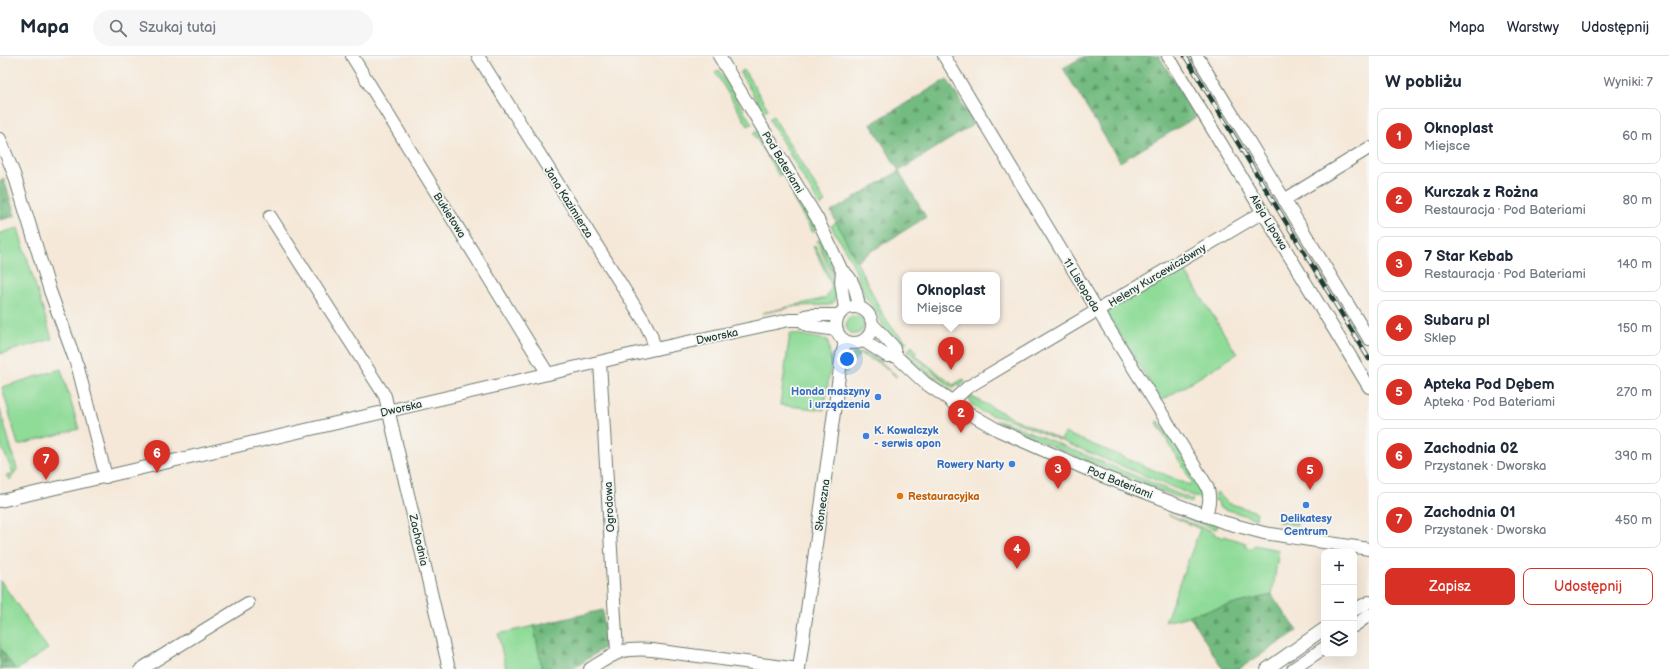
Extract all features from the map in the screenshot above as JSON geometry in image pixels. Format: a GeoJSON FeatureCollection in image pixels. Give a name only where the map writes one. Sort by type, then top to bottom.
{"type":"FeatureCollection","features":[{"type":"Feature","properties":{"kind":"street","name":"Bukietowa"},"geometry":{"type":"LineString","coordinates":[[352,56],[548,374]]}},
{"type":"Feature","properties":{"kind":"street","name":"Jana Kazimierza"},"geometry":{"type":"LineString","coordinates":[[478,56],[644,321],[651,335],[655,349]]}},
{"type":"Feature","properties":{"kind":"street","name":"Pod Bateriami"},"geometry":{"type":"LineString","coordinates":[[719,56],[817,218],[842,271],[842,312],[836,320],[837,330]]}},
{"type":"Feature","properties":{"kind":"street","name":"11 Listopada"},"geometry":{"type":"LineString","coordinates":[[944,56],[1207,486],[1210,494],[1210,500],[1206,516]]}},
{"type":"Feature","properties":{"kind":"street","name":"Aleja Lipowa"},"geometry":{"type":"LineString","coordinates":[[1168,56],[1369,387]]}},
{"type":"Feature","properties":{"kind":"street"},"geometry":{"type":"LineString","coordinates":[[1197,56],[1369,339]]}},
{"type":"Feature","properties":{"kind":"street"},"geometry":{"type":"LineString","coordinates":[[1,145],[14,174],[50,291],[78,368],[106,477]]}},
{"type":"Feature","properties":{"kind":"street"},"geometry":{"type":"LineString","coordinates":[[1284,200],[1369,148]]}},
{"type":"Feature","properties":{"kind":"street","name":"Heleny Kurcewiczówny"},"geometry":{"type":"LineString","coordinates":[[951,402],[968,387],[1263,212]]}},
{"type":"Feature","properties":{"kind":"street","name":"Zachodnia"},"geometry":{"type":"LineString","coordinates":[[270,216],[385,396],[390,410],[449,669]]}},
{"type":"Feature","properties":{"kind":"street","name":"Pod Bateriami"},"geometry":{"type":"LineString","coordinates":[[842,271],[848,274],[854,286],[859,307],[868,314],[873,325],[893,346],[896,356],[925,382],[951,402],[998,430],[1102,476],[1206,516],[1264,533],[1369,548]]}},
{"type":"Feature","properties":{"kind":"street"},"geometry":{"type":"LineString","coordinates":[[842,312],[853,307],[859,307]]}},
{"type":"Feature","properties":{"kind":"street","name":"Dworska"},"geometry":{"type":"LineString","coordinates":[[803,320],[805,316],[810,314],[842,312]]}},
{"type":"Feature","properties":{"kind":"street","name":"Dworska"},"geometry":{"type":"LineString","coordinates":[[0,501],[655,349],[789,320],[803,320]]}},
{"type":"Feature","properties":{"kind":"street","name":"Dworska"},"geometry":{"type":"LineString","coordinates":[[803,320],[807,325],[837,330]]}},
{"type":"Feature","properties":{"kind":"street"},"geometry":{"type":"LineString","coordinates":[[837,330],[838,334],[845,341],[854,344],[864,341],[870,334],[873,325]]}},
{"type":"Feature","properties":{"kind":"street","name":"Słoneczna"},"geometry":{"type":"LineString","coordinates":[[799,669],[841,360],[845,341]]}},
{"type":"Feature","properties":{"kind":"street","name":"Pod Bateriami"},"geometry":{"type":"LineString","coordinates":[[864,341],[886,356],[896,356]]}},
{"type":"Feature","properties":{"kind":"street","name":"Ogrodowa"},"geometry":{"type":"LineString","coordinates":[[600,362],[617,652]]}},
{"type":"Feature","properties":{"kind":"street"},"geometry":{"type":"LineString","coordinates":[[1357,608],[1369,602]]}},
{"type":"Feature","properties":{"kind":"street"},"geometry":{"type":"LineString","coordinates":[[141,669],[248,603]]}},
{"type":"Feature","properties":{"kind":"street"},"geometry":{"type":"LineString","coordinates":[[1357,624],[1369,614]]}},
{"type":"Feature","properties":{"kind":"street"},"geometry":{"type":"LineString","coordinates":[[1267,669],[1321,631]]}},
{"type":"Feature","properties":{"kind":"street"},"geometry":{"type":"LineString","coordinates":[[590,669],[617,652],[635,649],[799,669]]}},
{"type":"Feature","properties":{"kind":"street"},"geometry":{"type":"LineString","coordinates":[[1293,669],[1321,650]]}},
{"type":"Feature","properties":{"kind":"green space"},"geometry":{"type":"Polygon","coordinates":[[[1085,56],[1159,56],[1196,117],[1120,162],[1063,68],[1085,56]]]}},
{"type":"Feature","properties":{"kind":"green space"},"geometry":{"type":"Polygon","coordinates":[[[719,70],[752,124],[748,126],[715,72],[719,70]]]}},
{"type":"Feature","properties":{"kind":"green space"},"geometry":{"type":"Polygon","coordinates":[[[744,70],[768,109],[764,112],[740,73],[744,70]]]}},
{"type":"Feature","properties":{"kind":"green space"},"geometry":{"type":"Polygon","coordinates":[[[947,79],[974,124],[899,171],[871,124],[947,79]]]}},
{"type":"Feature","properties":{"kind":"green space"},"geometry":{"type":"Polygon","coordinates":[[[773,116],[825,202],[820,206],[769,119],[773,116]]]}},
{"type":"Feature","properties":{"kind":"green space"},"geometry":{"type":"Polygon","coordinates":[[[757,131],[782,173],[779,176],[753,133],[757,131]]]}},
{"type":"Feature","properties":{"kind":"green space"},"geometry":{"type":"Polygon","coordinates":[[[899,171],[926,217],[856,261],[831,212],[899,171]]]}},
{"type":"Feature","properties":{"kind":"green space"},"geometry":{"type":"Polygon","coordinates":[[[4,179],[15,216],[0,220],[0,180],[4,179]]]}},
{"type":"Feature","properties":{"kind":"green space"},"geometry":{"type":"Polygon","coordinates":[[[798,195],[816,229],[813,233],[792,197],[798,195]]]}},
{"type":"Feature","properties":{"kind":"green space"},"geometry":{"type":"Polygon","coordinates":[[[837,222],[883,315],[894,330],[907,342],[902,346],[883,326],[877,312],[866,298],[852,262],[831,226],[837,222]]]}},
{"type":"Feature","properties":{"kind":"green space"},"geometry":{"type":"Polygon","coordinates":[[[18,228],[52,339],[0,354],[0,233],[18,228]]]}},
{"type":"Feature","properties":{"kind":"green space"},"geometry":{"type":"Polygon","coordinates":[[[817,241],[822,241],[833,267],[839,289],[817,241]]]}},
{"type":"Feature","properties":{"kind":"green space"},"geometry":{"type":"Polygon","coordinates":[[[815,245],[832,281],[835,296],[834,302],[829,305],[797,306],[763,313],[826,298],[832,286],[813,246],[815,245]]]}},
{"type":"Feature","properties":{"kind":"green space"},"geometry":{"type":"Polygon","coordinates":[[[1180,263],[1237,354],[1161,401],[1105,310],[1180,263]]]}},
{"type":"Feature","properties":{"kind":"green space"},"geometry":{"type":"Polygon","coordinates":[[[855,316],[861,319],[864,325],[861,331],[855,334],[849,331],[846,325],[849,319],[855,316]]]}},
{"type":"Feature","properties":{"kind":"green space"},"geometry":{"type":"Polygon","coordinates":[[[790,333],[828,340],[831,364],[824,410],[780,405],[790,333]]]}},
{"type":"Feature","properties":{"kind":"green space"},"geometry":{"type":"Polygon","coordinates":[[[912,346],[917,352],[914,354],[953,385],[963,379],[965,382],[959,387],[957,384],[952,388],[908,351],[912,346]]]}},
{"type":"Feature","properties":{"kind":"green space"},"geometry":{"type":"Polygon","coordinates":[[[862,353],[872,356],[897,376],[896,377],[883,365],[860,354],[848,367],[847,373],[843,372],[844,364],[849,364],[853,354],[862,353]]]}},
{"type":"Feature","properties":{"kind":"green space"},"geometry":{"type":"Polygon","coordinates":[[[906,353],[952,392],[940,388],[933,383],[912,363],[906,353]]]}},
{"type":"Feature","properties":{"kind":"green space"},"geometry":{"type":"Polygon","coordinates":[[[61,369],[79,429],[18,445],[2,387],[61,369]]]}},
{"type":"Feature","properties":{"kind":"green space"},"geometry":{"type":"Polygon","coordinates":[[[971,392],[970,396],[1061,440],[1065,433],[1190,485],[1192,482],[1156,422],[1159,421],[1187,463],[1204,497],[1196,497],[1006,418],[1001,418],[982,412],[969,400],[969,395],[966,393],[971,392]]]}},
{"type":"Feature","properties":{"kind":"green space"},"geometry":{"type":"Polygon","coordinates":[[[0,409],[17,469],[10,480],[6,476],[13,473],[0,443],[0,409]]]}},
{"type":"Feature","properties":{"kind":"green space"},"geometry":{"type":"Polygon","coordinates":[[[995,421],[1006,422],[1193,500],[1191,503],[1058,449],[995,421]]]}},
{"type":"Feature","properties":{"kind":"green space"},"geometry":{"type":"Polygon","coordinates":[[[1217,492],[1228,503],[1257,512],[1256,519],[1219,507],[1218,501],[1214,500],[1217,492]]]}},
{"type":"Feature","properties":{"kind":"green space"},"geometry":{"type":"Polygon","coordinates":[[[1172,507],[1218,525],[1217,528],[1215,529],[1169,511],[1172,507]]]}},
{"type":"Feature","properties":{"kind":"green space"},"geometry":{"type":"Polygon","coordinates":[[[1167,514],[1214,532],[1214,534],[1223,538],[1224,536],[1246,543],[1245,547],[1253,548],[1254,545],[1279,550],[1272,595],[1165,622],[1200,529],[1167,514]]]}},
{"type":"Feature","properties":{"kind":"green space"},"geometry":{"type":"Polygon","coordinates":[[[1279,516],[1298,519],[1297,525],[1278,522],[1279,516]]]}},
{"type":"Feature","properties":{"kind":"green space"},"geometry":{"type":"Polygon","coordinates":[[[0,580],[48,649],[18,669],[15,669],[0,648],[0,580]]]}},
{"type":"Feature","properties":{"kind":"green space"},"geometry":{"type":"Polygon","coordinates":[[[1272,595],[1297,631],[1239,669],[1223,669],[1189,615],[1272,595]]]}},
{"type":"Feature","properties":{"kind":"green space"},"geometry":{"type":"Polygon","coordinates":[[[603,610],[605,647],[573,669],[542,669],[534,626],[603,610]]]}},
{"type":"Feature","properties":{"kind":"green space"},"geometry":{"type":"Polygon","coordinates":[[[534,626],[542,669],[506,669],[498,634],[534,626]]]}},
{"type":"Feature","properties":{"kind":"green space"},"geometry":{"type":"Polygon","coordinates":[[[0,648],[15,669],[0,669],[0,648]]]}},
{"type":"Feature","properties":{"kind":"railway"},"geometry":{"type":"LineString","coordinates":[[1185,56],[1369,359]]}},
{"type":"Feature","properties":{"kind":"place","name":"Oknoplast"},"geometry":{"type":"Point","coordinates":[951,370]}},
{"type":"Feature","properties":{"kind":"place","name":"Honda maszyny i urządzenia"},"geometry":{"type":"Point","coordinates":[878,397]}},
{"type":"Feature","properties":{"kind":"place","name":"Kurczak z Rożna"},"geometry":{"type":"Point","coordinates":[961,433]}},
{"type":"Feature","properties":{"kind":"place","name":"K. Kowalczyk - serwis opon"},"geometry":{"type":"Point","coordinates":[866,436]}},
{"type":"Feature","properties":{"kind":"place","name":"Rowery Narty"},"geometry":{"type":"Point","coordinates":[1012,464]}},
{"type":"Feature","properties":{"kind":"place","name":"Zachodnia 02"},"geometry":{"type":"Point","coordinates":[157,473]}},
{"type":"Feature","properties":{"kind":"place","name":"Zachodnia 01"},"geometry":{"type":"Point","coordinates":[46,480]}},
{"type":"Feature","properties":{"kind":"place","name":"7 Star Kebab"},"geometry":{"type":"Point","coordinates":[1058,489]}},
{"type":"Feature","properties":{"kind":"place","name":"Apteka Pod Dębem"},"geometry":{"type":"Point","coordinates":[1310,490]}},
{"type":"Feature","properties":{"kind":"place","name":"Restauracyjka"},"geometry":{"type":"Point","coordinates":[900,496]}},
{"type":"Feature","properties":{"kind":"place","name":"Delikatesy Centrum"},"geometry":{"type":"Point","coordinates":[1306,505]}},
{"type":"Feature","properties":{"kind":"place","name":"Subaru pl"},"geometry":{"type":"Point","coordinates":[1017,569]}}]}
